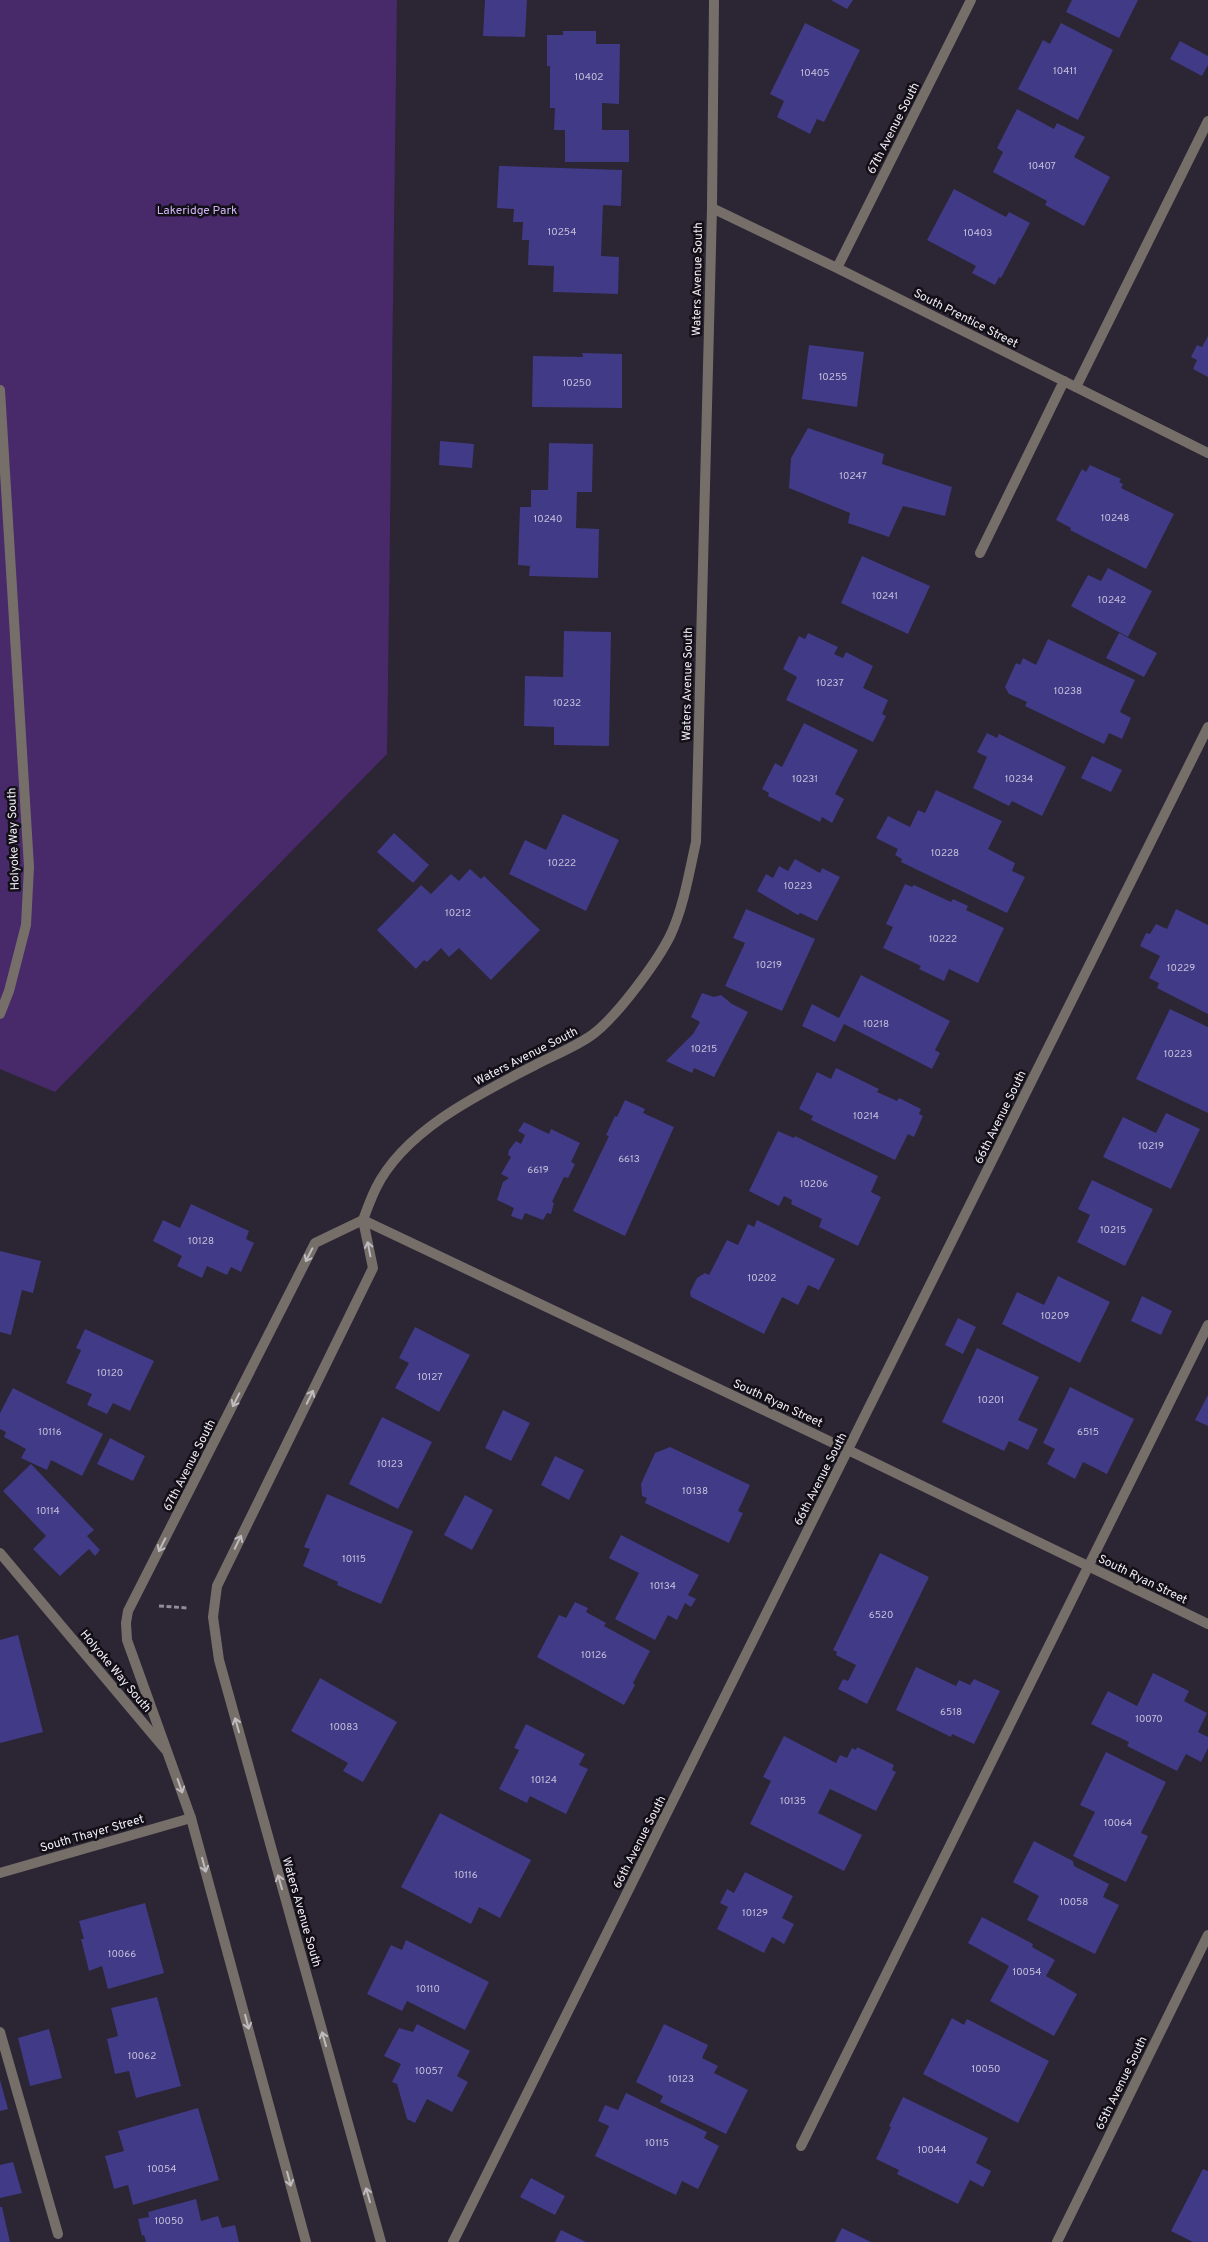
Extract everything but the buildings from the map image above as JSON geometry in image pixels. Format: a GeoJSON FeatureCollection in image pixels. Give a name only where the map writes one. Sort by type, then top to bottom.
{"type":"FeatureCollection","features":[{"type":"Feature","properties":{"kind":"street","name":"Waters Avenue South"},"geometry":{"type":"LineString","coordinates":[[381,2242],[219,1660],[213,1617],[217,1586],[372,1268],[363,1220],[376,1187],[394,1161],[433,1124],[480,1094],[590,1037],[621,1006],[647,971],[671,934],[686,891],[696,842],[712,208],[714,0]]}},
{"type":"Feature","properties":{"kind":"street","name":"67th Avenue South"},"geometry":{"type":"LineString","coordinates":[[837,268],[970,0]]}},
{"type":"Feature","properties":{"kind":"street"},"geometry":{"type":"LineString","coordinates":[[1076,387],[1208,121]]}},
{"type":"Feature","properties":{"kind":"street","name":"South Prentice Street"},"geometry":{"type":"LineString","coordinates":[[712,208],[837,268],[1208,453]]}},
{"type":"Feature","properties":{"kind":"street"},"geometry":{"type":"LineString","coordinates":[[980,553],[1064,381]]}},
{"type":"Feature","properties":{"kind":"street","name":"Holyoke Way South"},"geometry":{"type":"LineString","coordinates":[[0,390],[29,867],[26,925],[9,991],[0,1014]]}},
{"type":"Feature","properties":{"kind":"street","name":"66th Avenue South"},"geometry":{"type":"LineString","coordinates":[[453,2242],[1208,727]]}},
{"type":"Feature","properties":{"kind":"street","name":"67th Avenue South"},"geometry":{"type":"LineString","coordinates":[[169,1754],[127,1640],[126,1623],[128,1611],[315,1243],[363,1220]]}},
{"type":"Feature","properties":{"kind":"street","name":"South Ryan Street"},"geometry":{"type":"LineString","coordinates":[[363,1220],[848,1450],[1208,1624]]}},
{"type":"Feature","properties":{"kind":"street"},"geometry":{"type":"LineString","coordinates":[[801,2146],[1208,1325]]}},
{"type":"Feature","properties":{"kind":"street","name":"Holyoke Way South"},"geometry":{"type":"LineString","coordinates":[[0,1553],[169,1754],[191,1818]]}},
{"type":"Feature","properties":{"kind":"street"},"geometry":{"type":"LineString","coordinates":[[191,1818],[306,2242]]}},
{"type":"Feature","properties":{"kind":"street","name":"South Thayer Street"},"geometry":{"type":"LineString","coordinates":[[0,1873],[191,1818]]}},
{"type":"Feature","properties":{"kind":"street","name":"65th Avenue South"},"geometry":{"type":"LineString","coordinates":[[1057,2242],[1208,1935]]}},
{"type":"Feature","properties":{"kind":"street"},"geometry":{"type":"LineString","coordinates":[[0,2032],[58,2234]]}},
{"type":"Feature","properties":{"kind":"path"},"geometry":{"type":"LineString","coordinates":[[153,1606],[191,1608]]}},
{"type":"Feature","properties":{"kind":"green space","name":"Lakeridge Park"},"geometry":{"type":"Polygon","coordinates":[[[0,0],[397,0],[387,754],[55,1092],[0,1069],[0,0]]]}}]}
